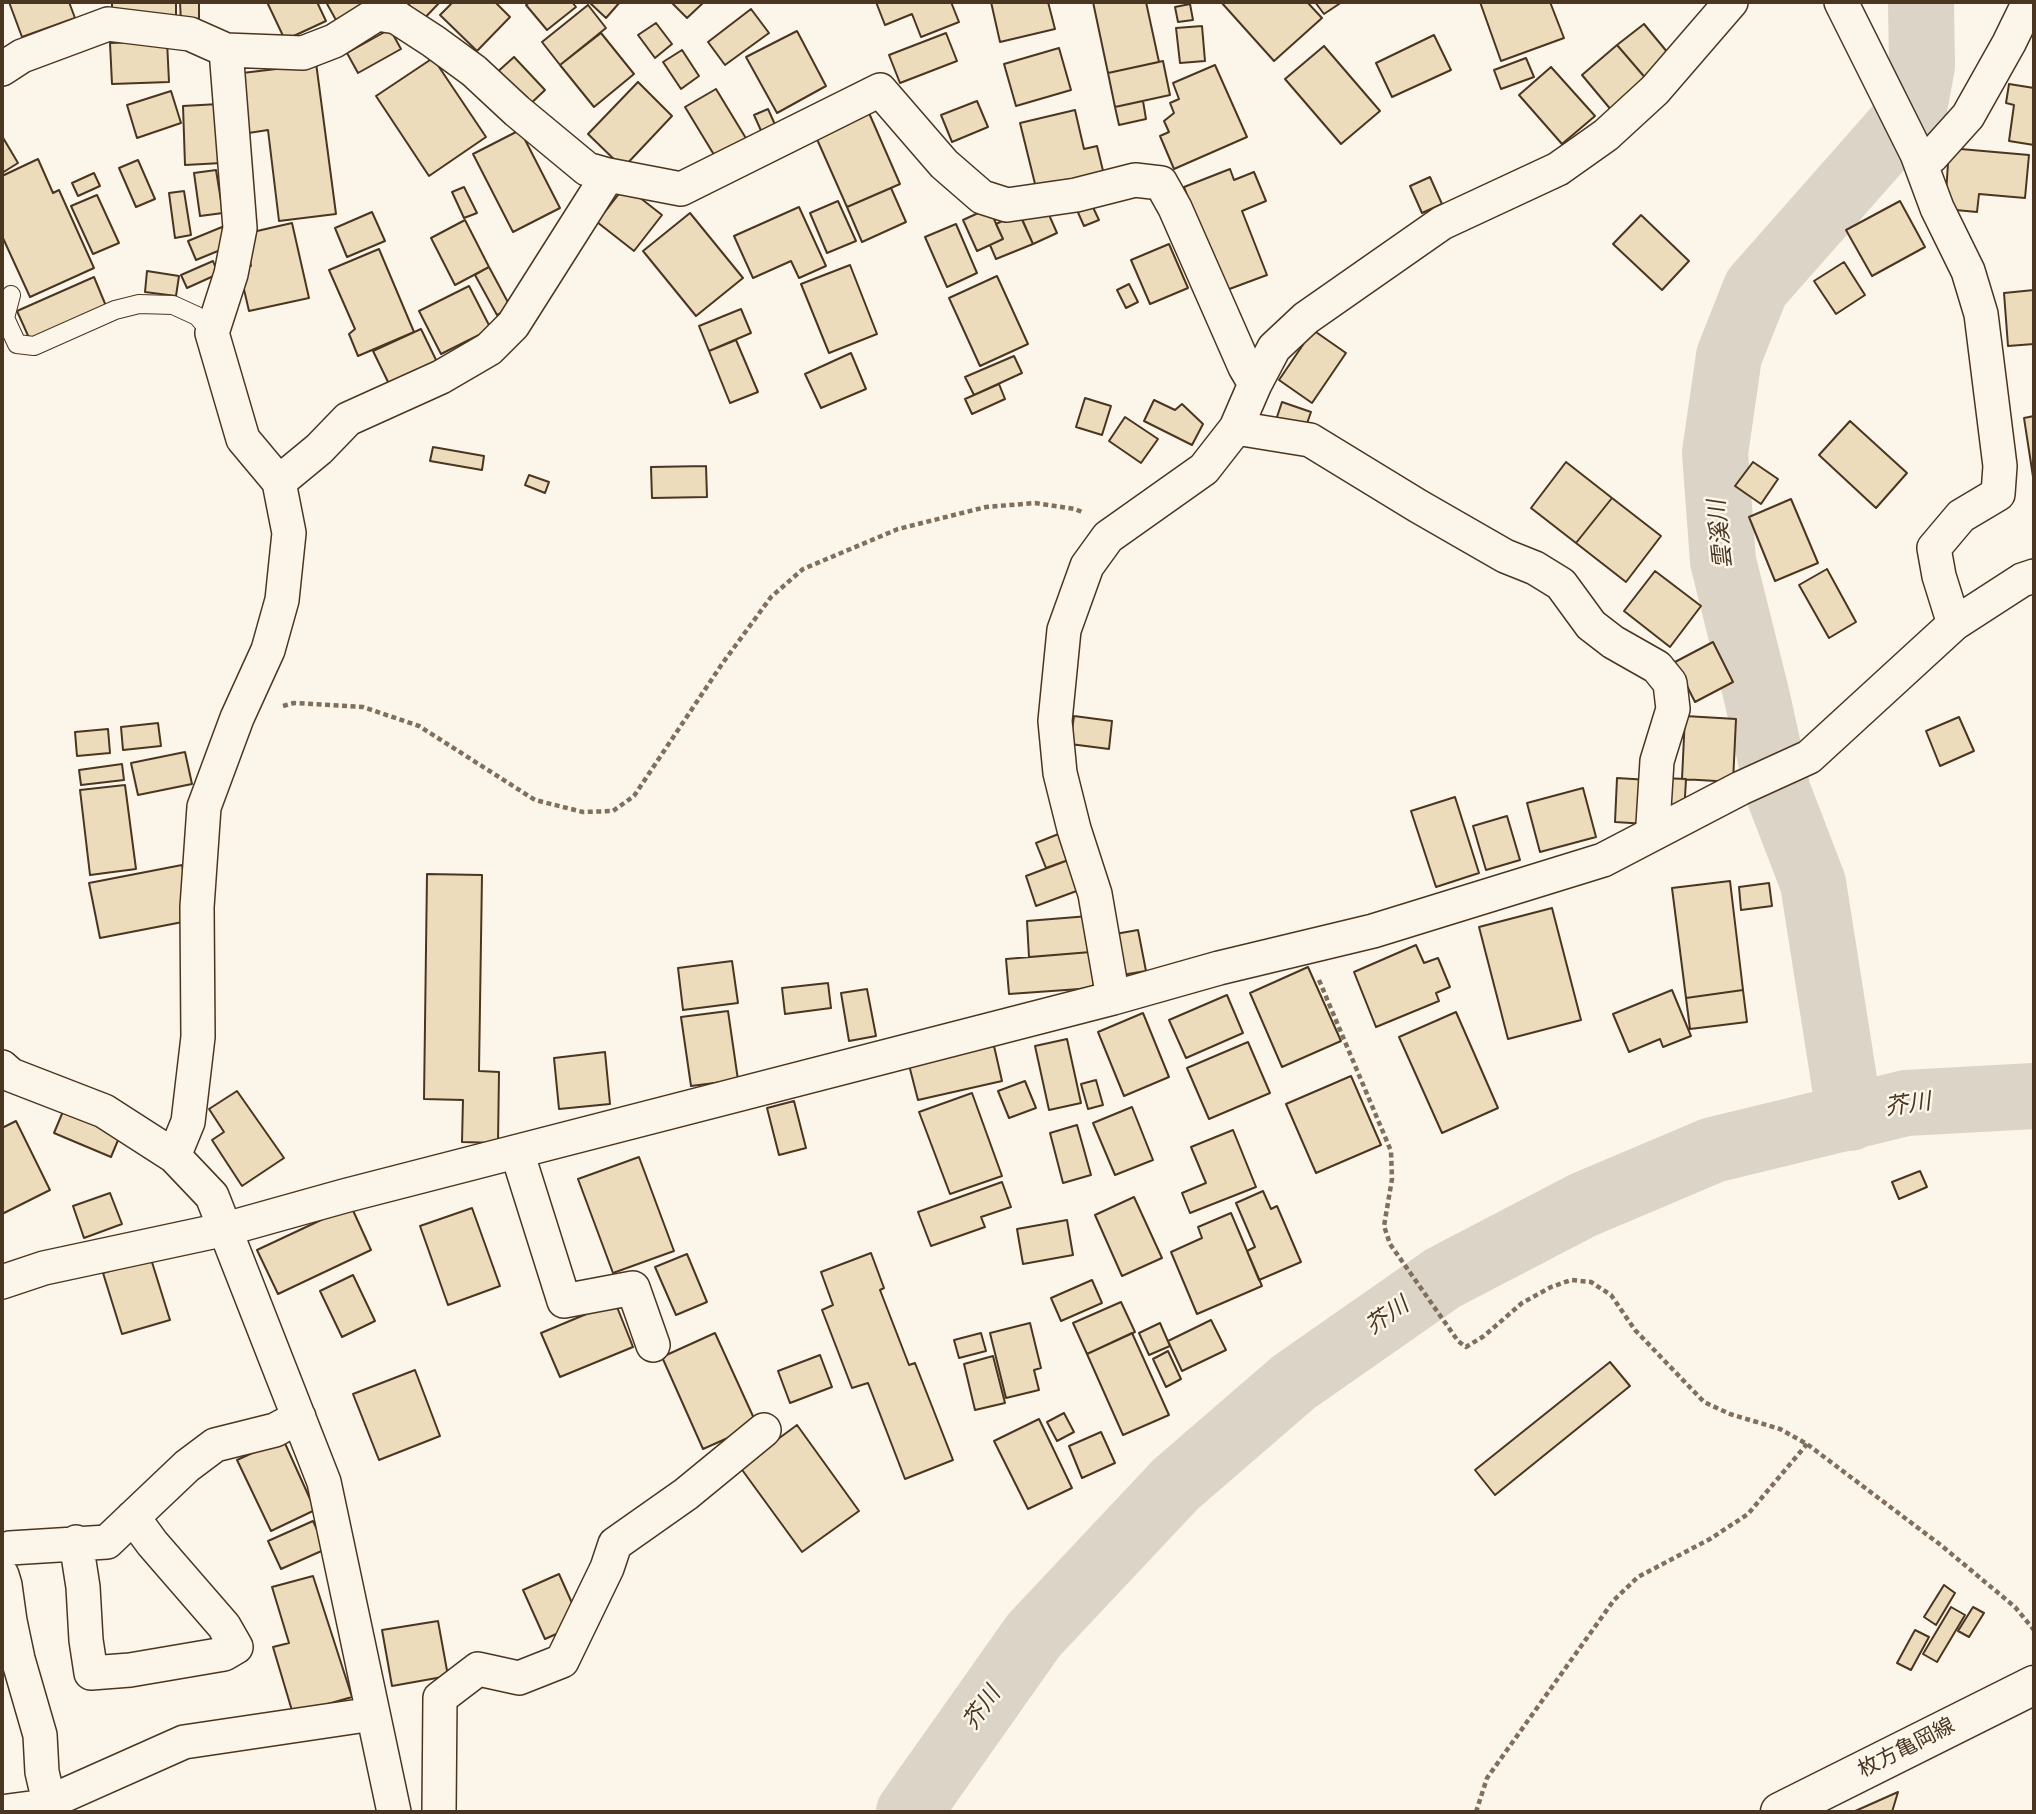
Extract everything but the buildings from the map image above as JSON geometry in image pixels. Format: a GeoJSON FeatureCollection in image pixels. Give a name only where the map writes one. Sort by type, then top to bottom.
{"type":"FeatureCollection","features":[{"type":"Feature","properties":{"kind":"main road","name":"枚方亀岡線"},"geometry":{"type":"LineString","coordinates":[[1780,1812],[2034,1685]]}},
{"type":"Feature","properties":{"kind":"street"},"geometry":{"type":"LineString","coordinates":[[1113,998],[1095,894],[1074,829],[1060,773],[1055,721],[1064,631],[1087,566],[1108,537],[1204,469],[1236,428],[1273,348],[1306,318],[1344,289],[1443,223],[1558,169],[1606,135],[1655,90],[1731,2]]}},
{"type":"Feature","properties":{"kind":"street"},"geometry":{"type":"LineString","coordinates":[[1841,2],[1919,160],[1937,208],[1968,271],[1981,314],[2000,466],[1998,494],[1961,516],[1934,548],[1938,576],[1954,624]]}},
{"type":"Feature","properties":{"kind":"street"},"geometry":{"type":"LineString","coordinates":[[1919,160],[1932,156],[1968,116],[2029,2]]}},
{"type":"Feature","properties":{"kind":"street"},"geometry":{"type":"LineString","coordinates":[[2,69],[22,56],[108,24],[190,34],[226,50],[303,53],[334,41],[384,8],[474,71],[587,169],[681,189],[880,90],[944,164],[982,197],[1007,205],[1076,195],[1135,180],[1161,183],[1255,384]]}},
{"type":"Feature","properties":{"kind":"street"},"geometry":{"type":"LineString","coordinates":[[174,1156],[188,1122],[198,1037],[197,906],[204,807],[237,718],[268,650],[282,600],[289,533],[279,482],[243,439],[212,333],[231,274],[240,229],[226,50]]}},
{"type":"Feature","properties":{"kind":"street"},"geometry":{"type":"LineString","coordinates":[[279,482],[319,449],[348,419],[441,377],[489,349],[513,325],[608,175]]}},
{"type":"Feature","properties":{"kind":"street"},"geometry":{"type":"LineString","coordinates":[[1236,428],[1310,440],[1457,529],[1560,584],[1591,625],[1613,642],[1657,667],[1670,683],[1673,709],[1657,761],[1653,824],[1655,832]]}},
{"type":"Feature","properties":{"kind":"street"},"geometry":{"type":"LineString","coordinates":[[2,1282],[58,1265],[226,1229],[1219,968],[1373,931],[1603,860],[1741,788],[1809,757],[1954,624],[2022,580],[2034,576]]}},
{"type":"Feature","properties":{"kind":"street"},"geometry":{"type":"LineString","coordinates":[[2,1068],[11,1075],[104,1111],[174,1156],[212,1196],[324,1482],[394,1812]]}},
{"type":"Feature","properties":{"kind":"street"},"geometry":{"type":"LineString","coordinates":[[517,1152],[564,1301],[633,1288],[653,1345]]}},
{"type":"Feature","properties":{"kind":"street"},"geometry":{"type":"LineString","coordinates":[[2,1550],[76,1542],[107,1542],[187,1466],[215,1446],[275,1430],[299,1417]]}},
{"type":"Feature","properties":{"kind":"street"},"geometry":{"type":"LineString","coordinates":[[439,1812],[440,1698],[478,1669],[519,1678],[562,1661],[607,1568],[615,1544],[686,1494],[764,1430]]}},
{"type":"Feature","properties":{"kind":"street"},"geometry":{"type":"LineString","coordinates":[[76,1542],[91,1673],[130,1670],[223,1654],[236,1647],[224,1626],[152,1544],[133,1517]]}},
{"type":"Feature","properties":{"kind":"street"},"geometry":{"type":"LineString","coordinates":[[2,1575],[15,1646],[40,1735],[42,1807]]}},
{"type":"Feature","properties":{"kind":"street"},"geometry":{"type":"LineString","coordinates":[[2,1812],[42,1807],[184,1742],[373,1714]]}},
{"type":"Feature","properties":{"kind":"lane"},"geometry":{"type":"LineString","coordinates":[[11,295],[5,318],[17,344],[34,346],[115,310],[139,304],[173,305],[197,316],[212,333]]}},
{"type":"Feature","properties":{"kind":"path"},"geometry":{"type":"LineString","coordinates":[[237,718],[294,704],[363,707],[419,726],[535,800],[583,812],[613,811],[634,796],[722,664],[771,597],[803,569],[898,529],[986,508],[1035,503],[1075,509],[1119,530]]}},
{"type":"Feature","properties":{"kind":"path"},"geometry":{"type":"LineString","coordinates":[[1305,947],[1391,1151],[1392,1178],[1384,1226],[1390,1244],[1458,1342],[1466,1347],[1484,1336],[1522,1303],[1551,1287],[1571,1280],[1591,1282],[1611,1296],[1635,1330],[1704,1402],[1730,1414],[1780,1429],[1807,1444],[1942,1546],[2015,1607],[2034,1630]]}},
{"type":"Feature","properties":{"kind":"path"},"geometry":{"type":"LineString","coordinates":[[1476,1812],[1488,1778],[1614,1600],[1638,1577],[1710,1539],[1748,1514],[1807,1444]]}},
{"type":"Feature","properties":{"kind":"waterway","name":"雲溪川"},"geometry":{"type":"LineString","coordinates":[[1850,1118],[1813,883],[1778,792],[1723,561],[1715,453],[1729,356],[1756,288],[1914,109],[1922,66],[1921,2]]}},
{"type":"Feature","properties":{"kind":"waterway","name":"芥川"},"geometry":{"type":"LineString","coordinates":[[909,1812],[1034,1635],[1176,1484],[1294,1382],[1443,1278],[1583,1205],[1713,1150],[1906,1103],[2034,1096]]}}]}
